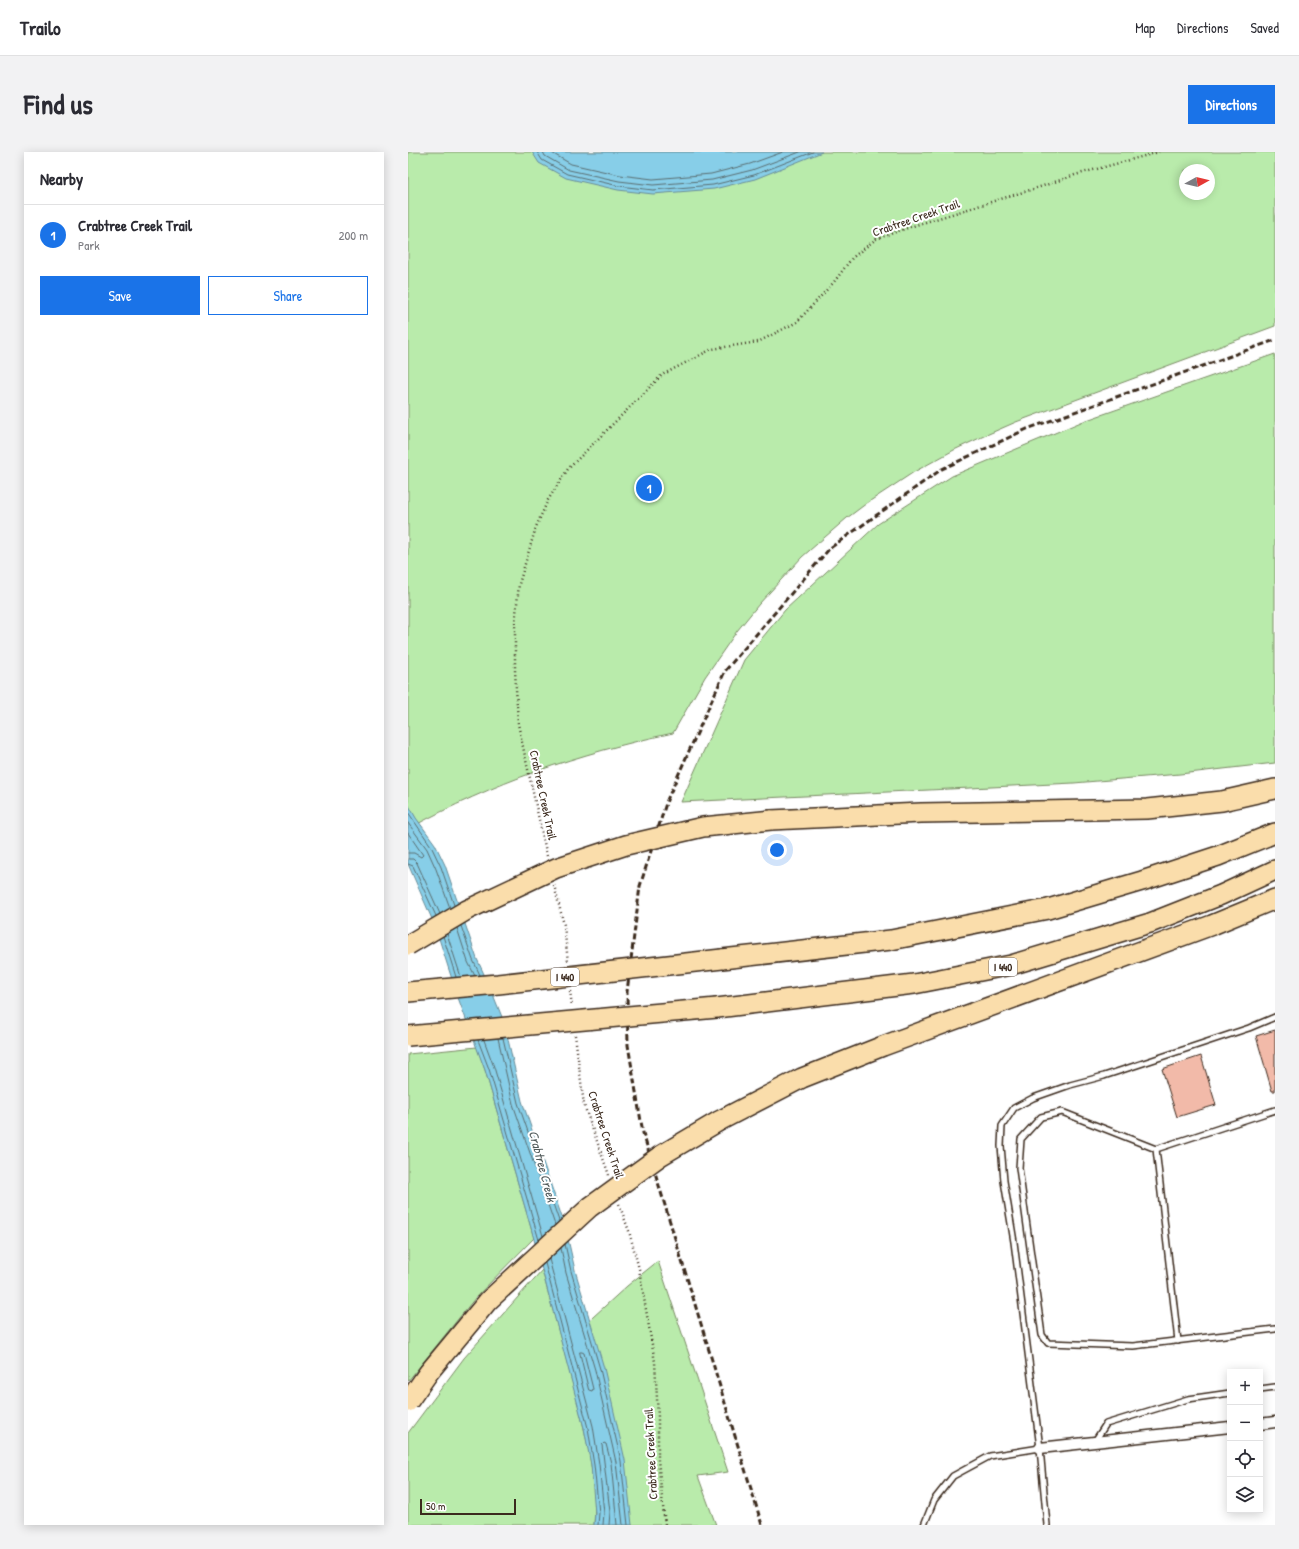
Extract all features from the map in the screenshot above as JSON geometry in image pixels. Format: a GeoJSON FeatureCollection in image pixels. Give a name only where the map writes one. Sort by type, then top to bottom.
{"type":"FeatureCollection","features":[{"type":"Feature","properties":{"kind":"highway"},"geometry":{"type":"LineString","coordinates":[[408,945],[468,910],[556,868],[626,845],[703,828],[771,820],[921,813],[1147,809],[1222,801],[1275,789]]}},
{"type":"Feature","properties":{"kind":"highway","name":"I 440"},"geometry":{"type":"LineString","coordinates":[[408,992],[498,984],[891,940],[1048,909],[1142,881],[1218,856],[1275,834]]}},
{"type":"Feature","properties":{"kind":"highway","name":"I 440"},"geometry":{"type":"LineString","coordinates":[[408,1036],[717,1008],[914,984],[1011,965],[1150,923],[1221,895],[1275,870]]}},
{"type":"Feature","properties":{"kind":"highway"},"geometry":{"type":"LineString","coordinates":[[408,1402],[429,1372],[488,1302],[590,1207],[660,1156],[718,1120],[802,1078],[882,1046],[1212,925],[1275,899]]}},
{"type":"Feature","properties":{"kind":"street"},"geometry":{"type":"LineString","coordinates":[[1263,1424],[1275,1422]]}},
{"type":"Feature","properties":{"kind":"street"},"geometry":{"type":"LineString","coordinates":[[1040,1448],[1227,1427]]}},
{"type":"Feature","properties":{"kind":"lane"},"geometry":{"type":"LineString","coordinates":[[1047,1525],[1040,1448],[1014,1242],[1004,1181],[1001,1146],[1002,1126],[1014,1108],[1033,1098],[1249,1028],[1275,1017]]}},
{"type":"Feature","properties":{"kind":"lane"},"geometry":{"type":"LineString","coordinates":[[1275,1110],[1156,1149],[1062,1112],[1040,1117],[1021,1139],[1019,1168],[1042,1335],[1048,1343],[1133,1346],[1275,1329]]}},
{"type":"Feature","properties":{"kind":"lane"},"geometry":{"type":"LineString","coordinates":[[1156,1149],[1178,1341]]}},
{"type":"Feature","properties":{"kind":"lane"},"geometry":{"type":"LineString","coordinates":[[1263,1389],[1275,1387]]}},
{"type":"Feature","properties":{"kind":"lane"},"geometry":{"type":"LineString","coordinates":[[1095,1442],[1106,1424],[1188,1399],[1227,1393]]}},
{"type":"Feature","properties":{"kind":"lane"},"geometry":{"type":"LineString","coordinates":[[924,1525],[934,1500],[953,1476],[990,1456],[1040,1448]]}},
{"type":"Feature","properties":{"kind":"path","name":"Crabtree Creek Trail"},"geometry":{"type":"LineString","coordinates":[[548,857],[518,724],[515,670],[515,624],[519,584],[536,527],[548,500],[568,469],[662,376],[712,349],[758,342],[797,322],[834,282],[852,258],[876,239],[1075,175],[1159,152]]}},
{"type":"Feature","properties":{"kind":"path"},"geometry":{"type":"LineString","coordinates":[[553,880],[564,925],[568,964]]}},
{"type":"Feature","properties":{"kind":"path"},"geometry":{"type":"LineString","coordinates":[[570,987],[572,1010]]}},
{"type":"Feature","properties":{"kind":"path","name":"Crabtree Creek Trail"},"geometry":{"type":"LineString","coordinates":[[574,1034],[584,1104],[610,1179]]}},
{"type":"Feature","properties":{"kind":"path","name":"Crabtree Creek Trail"},"geometry":{"type":"LineString","coordinates":[[618,1202],[629,1231],[639,1269],[655,1362],[658,1417],[658,1460],[665,1525]]}},
{"type":"Feature","properties":{"kind":"green space"},"geometry":{"type":"Polygon","coordinates":[[[408,152],[1275,152],[1275,326],[1016,422],[954,450],[914,472],[847,518],[802,557],[759,604],[737,631],[705,677],[673,733],[637,741],[569,760],[472,797],[408,829],[408,152]]]}},
{"type":"Feature","properties":{"kind":"green space"},"geometry":{"type":"Polygon","coordinates":[[[1275,354],[1275,763],[1180,774],[1074,783],[681,802],[744,660],[785,610],[878,524],[952,476],[1081,422],[1275,354]]]}},
{"type":"Feature","properties":{"kind":"green space"},"geometry":{"type":"Polygon","coordinates":[[[477,1047],[534,1238],[476,1297],[408,1381],[408,1054],[477,1047]]]}},
{"type":"Feature","properties":{"kind":"green space"},"geometry":{"type":"Polygon","coordinates":[[[658,1261],[728,1472],[698,1476],[716,1525],[612,1525],[582,1327],[627,1286],[658,1261]]]}},
{"type":"Feature","properties":{"kind":"green space"},"geometry":{"type":"Polygon","coordinates":[[[542,1270],[577,1398],[589,1453],[594,1489],[594,1525],[408,1525],[408,1433],[464,1358],[542,1270]]]}},
{"type":"Feature","properties":{"kind":"water"},"geometry":{"type":"Polygon","coordinates":[[[532,152],[822,152],[755,179],[714,189],[653,194],[618,190],[566,178],[539,163],[532,152]]]}},
{"type":"Feature","properties":{"kind":"water","name":"Crabtree Creek"},"geometry":{"type":"Polygon","coordinates":[[[408,804],[416,818],[435,844],[445,865],[477,959],[504,1022],[522,1101],[565,1226],[575,1270],[604,1368],[625,1460],[632,1525],[594,1525],[595,1513],[591,1465],[584,1428],[531,1228],[485,1070],[457,995],[435,926],[408,864],[408,804]]]}},
{"type":"Feature","properties":{"kind":"building"},"geometry":{"type":"Polygon","coordinates":[[[1275,1030],[1275,1091],[1272,1091],[1256,1036],[1275,1030]]]}},
{"type":"Feature","properties":{"kind":"building"},"geometry":{"type":"Polygon","coordinates":[[[1201,1056],[1216,1105],[1177,1117],[1162,1069],[1201,1056]]]}},
{"type":"Feature","properties":{"kind":"railway"},"geometry":{"type":"LineString","coordinates":[[762,1525],[643,1133],[628,1045],[627,992],[640,886],[667,800],[725,671],[830,548],[942,469],[1027,429],[1275,340]]}},
{"type":"Feature","properties":{"kind":"place","name":"Crabtree Creek Trail"},"geometry":{"type":"Point","coordinates":[649,488]}}]}
